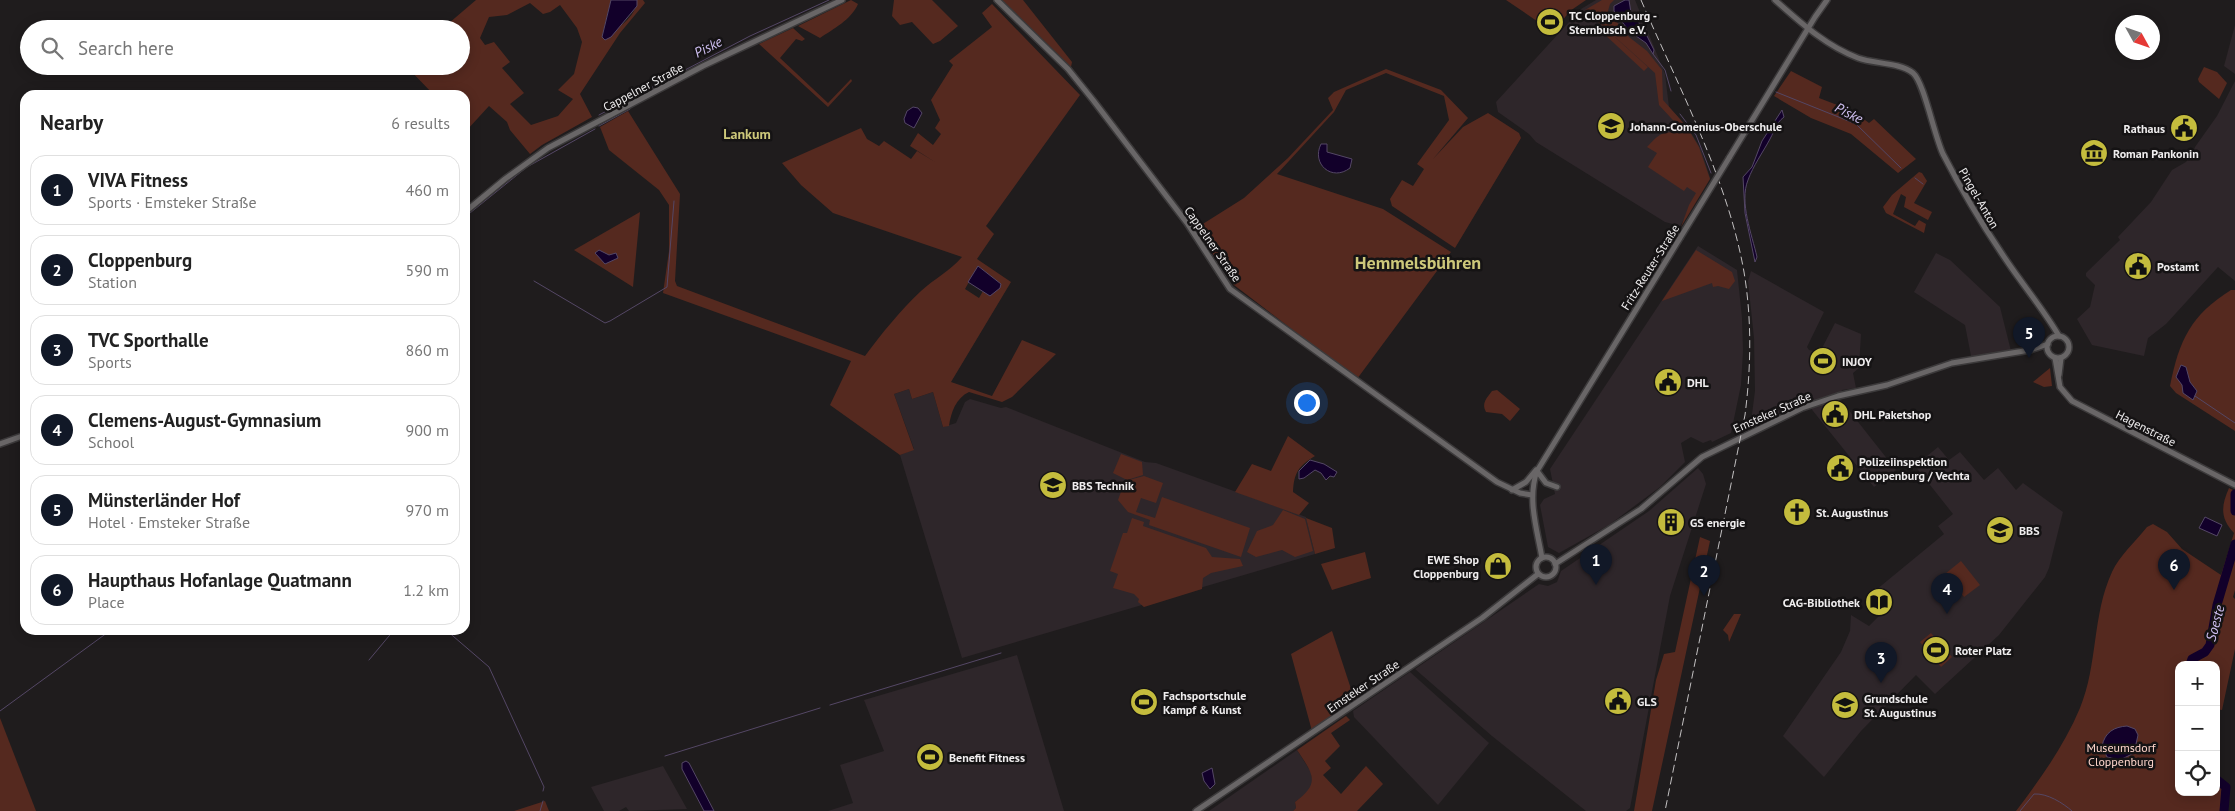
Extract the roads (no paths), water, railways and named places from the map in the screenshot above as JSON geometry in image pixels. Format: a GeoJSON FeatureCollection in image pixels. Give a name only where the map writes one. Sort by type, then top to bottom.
{"type":"FeatureCollection","features":[{"type":"Feature","properties":{"kind":"street","name":"Cappelner Straße"},"geometry":{"type":"LineString","coordinates":[[470,208],[505,179],[548,148],[703,66],[842,0]]}},
{"type":"Feature","properties":{"kind":"street","name":"Cappelner Straße"},"geometry":{"type":"LineString","coordinates":[[997,0],[1068,70],[1087,92],[1187,223],[1230,289],[1497,482],[1512,490],[1532,495]]}},
{"type":"Feature","properties":{"kind":"street"},"geometry":{"type":"LineString","coordinates":[[1775,0],[1808,29]]}},
{"type":"Feature","properties":{"kind":"street","name":"Fritz-Reuter-Straße"},"geometry":{"type":"LineString","coordinates":[[1542,558],[1532,495],[1538,469],[1827,0]]}},
{"type":"Feature","properties":{"kind":"street","name":"Pingel-Anton"},"geometry":{"type":"LineString","coordinates":[[1808,29],[1833,46],[1857,58],[1905,68],[1913,73],[1922,86],[1936,140],[1960,185],[1986,231],[2049,322],[2056,336]]}},
{"type":"Feature","properties":{"kind":"street"},"geometry":{"type":"LineString","coordinates":[[2056,336],[2066,338],[2070,346],[2068,352],[2058,358],[2049,352],[2048,344],[2056,336]]}},
{"type":"Feature","properties":{"kind":"street","name":"Emsteker Straße"},"geometry":{"type":"LineString","coordinates":[[1196,811],[1482,618],[1538,574],[1549,577],[1554,573],[1555,564],[1641,509],[1702,456],[1812,404],[1887,385],[1952,363],[2030,350],[2048,344]]}},
{"type":"Feature","properties":{"kind":"street","name":"Emsteker Straße"},"geometry":{"type":"LineString","coordinates":[[2030,350],[2049,352]]}},
{"type":"Feature","properties":{"kind":"street","name":"Hagenstraße"},"geometry":{"type":"LineString","coordinates":[[2058,358],[2058,379],[2065,394],[2077,404],[2235,485]]}},
{"type":"Feature","properties":{"kind":"street"},"geometry":{"type":"LineString","coordinates":[[0,444],[20,436]]}},
{"type":"Feature","properties":{"kind":"street"},"geometry":{"type":"LineString","coordinates":[[1512,490],[1526,482],[1538,469],[1546,483],[1557,487]]}},
{"type":"Feature","properties":{"kind":"street"},"geometry":{"type":"LineString","coordinates":[[1538,574],[1536,564],[1542,558],[1549,558],[1555,564]]}},
{"type":"Feature","properties":{"kind":"waterway","name":"Piske"},"geometry":{"type":"LineString","coordinates":[[599,115],[750,36],[829,0]]}},
{"type":"Feature","properties":{"kind":"waterway"},"geometry":{"type":"LineString","coordinates":[[1653,54],[1665,70],[1671,91]]}},
{"type":"Feature","properties":{"kind":"waterway","name":"Piske"},"geometry":{"type":"LineString","coordinates":[[1776,92],[1856,124],[1901,168]]}},
{"type":"Feature","properties":{"kind":"waterway"},"geometry":{"type":"LineString","coordinates":[[599,126],[630,109]]}},
{"type":"Feature","properties":{"kind":"waterway"},"geometry":{"type":"LineString","coordinates":[[1680,114],[1696,135],[1711,173]]}},
{"type":"Feature","properties":{"kind":"waterway"},"geometry":{"type":"LineString","coordinates":[[470,213],[527,167],[595,129]]}},
{"type":"Feature","properties":{"kind":"waterway","name":"Piske"},"geometry":{"type":"LineString","coordinates":[[1915,178],[1923,184]]}},
{"type":"Feature","properties":{"kind":"waterway"},"geometry":{"type":"LineString","coordinates":[[534,281],[605,323],[610,321],[667,287],[674,201]]}},
{"type":"Feature","properties":{"kind":"waterway","name":"Piske"},"geometry":{"type":"LineString","coordinates":[[2195,396],[2235,423]]}},
{"type":"Feature","properties":{"kind":"waterway","name":"Soeste"},"geometry":{"type":"LineString","coordinates":[[2235,494],[2235,511]]}},
{"type":"Feature","properties":{"kind":"waterway","name":"Soeste"},"geometry":{"type":"LineString","coordinates":[[2191,661],[2205,652],[2210,645],[2217,605],[2235,544]]}},
{"type":"Feature","properties":{"kind":"waterway"},"geometry":{"type":"LineString","coordinates":[[0,711],[104,635]]}},
{"type":"Feature","properties":{"kind":"waterway"},"geometry":{"type":"LineString","coordinates":[[369,660],[390,635]]}},
{"type":"Feature","properties":{"kind":"waterway"},"geometry":{"type":"LineString","coordinates":[[452,635],[489,667],[544,787],[543,791]]}},
{"type":"Feature","properties":{"kind":"waterway"},"geometry":{"type":"LineString","coordinates":[[830,705],[1001,653]]}},
{"type":"Feature","properties":{"kind":"waterway"},"geometry":{"type":"LineString","coordinates":[[665,756],[820,708]]}},
{"type":"Feature","properties":{"kind":"waterway","name":"Soeste"},"geometry":{"type":"LineString","coordinates":[[2220,782],[2226,787],[2224,811]]}},
{"type":"Feature","properties":{"kind":"waterway"},"geometry":{"type":"LineString","coordinates":[[2020,811],[2034,794],[2054,799],[2072,811]]}},
{"type":"Feature","properties":{"kind":"waterway"},"geometry":{"type":"LineString","coordinates":[[540,811],[543,801]]}},
{"type":"Feature","properties":{"kind":"railway"},"geometry":{"type":"LineString","coordinates":[[1641,0],[1686,100],[1726,203],[1744,272],[1749,326],[1749,362],[1745,415],[1665,811]]}},
{"type":"Feature","properties":{"kind":"place","name":"TC Cloppenburg - Sternbusch e.V."},"geometry":{"type":"Point","coordinates":[1550,22]}},
{"type":"Feature","properties":{"kind":"place","name":"Johann-Comenius-Oberschule"},"geometry":{"type":"Point","coordinates":[1611,126]}},
{"type":"Feature","properties":{"kind":"place","name":"Rathaus"},"geometry":{"type":"Point","coordinates":[2184,128]}},
{"type":"Feature","properties":{"kind":"place","name":"Roman Pankonin"},"geometry":{"type":"Point","coordinates":[2094,153]}},
{"type":"Feature","properties":{"kind":"place","name":"Postamt"},"geometry":{"type":"Point","coordinates":[2138,266]}},
{"type":"Feature","properties":{"kind":"place","name":"Münsterländer Hof"},"geometry":{"type":"Point","coordinates":[2029,358]}},
{"type":"Feature","properties":{"kind":"place","name":"INJOY"},"geometry":{"type":"Point","coordinates":[1823,361]}},
{"type":"Feature","properties":{"kind":"place","name":"DHL"},"geometry":{"type":"Point","coordinates":[1668,382]}},
{"type":"Feature","properties":{"kind":"place","name":"DHL Paketshop"},"geometry":{"type":"Point","coordinates":[1835,414]}},
{"type":"Feature","properties":{"kind":"place","name":"Polizeiinspektion Cloppenburg / Vechta"},"geometry":{"type":"Point","coordinates":[1840,468]}},
{"type":"Feature","properties":{"kind":"place","name":"BBS Technik"},"geometry":{"type":"Point","coordinates":[1053,485]}},
{"type":"Feature","properties":{"kind":"place","name":"St. Augustinus"},"geometry":{"type":"Point","coordinates":[1797,512]}},
{"type":"Feature","properties":{"kind":"place","name":"GS energie"},"geometry":{"type":"Point","coordinates":[1671,522]}},
{"type":"Feature","properties":{"kind":"place","name":"BBS"},"geometry":{"type":"Point","coordinates":[2000,530]}},
{"type":"Feature","properties":{"kind":"place","name":"EWE Shop Cloppenburg"},"geometry":{"type":"Point","coordinates":[1498,566]}},
{"type":"Feature","properties":{"kind":"place","name":"VIVA Fitness"},"geometry":{"type":"Point","coordinates":[1596,585]}},
{"type":"Feature","properties":{"kind":"place","name":"Haupthaus Hofanlage Quatmann"},"geometry":{"type":"Point","coordinates":[2174,590]}},
{"type":"Feature","properties":{"kind":"place","name":"Cloppenburg"},"geometry":{"type":"Point","coordinates":[1704,596]}},
{"type":"Feature","properties":{"kind":"place","name":"CAG-Bibliothek"},"geometry":{"type":"Point","coordinates":[1879,602]}},
{"type":"Feature","properties":{"kind":"place","name":"Clemens-August-Gymnasium"},"geometry":{"type":"Point","coordinates":[1947,614]}},
{"type":"Feature","properties":{"kind":"place","name":"Roter Platz"},"geometry":{"type":"Point","coordinates":[1936,650]}},
{"type":"Feature","properties":{"kind":"place","name":"TVC Sporthalle"},"geometry":{"type":"Point","coordinates":[1881,683]}},
{"type":"Feature","properties":{"kind":"place","name":"GLS"},"geometry":{"type":"Point","coordinates":[1618,701]}},
{"type":"Feature","properties":{"kind":"place","name":"Fachsportschule Kampf & Kunst"},"geometry":{"type":"Point","coordinates":[1144,702]}},
{"type":"Feature","properties":{"kind":"place","name":"Grundschule St. Augustinus"},"geometry":{"type":"Point","coordinates":[1845,705]}},
{"type":"Feature","properties":{"kind":"place","name":"Benefit Fitness"},"geometry":{"type":"Point","coordinates":[930,757]}},
{"type":"Feature","properties":{"kind":"district","name":"Lankum"},"geometry":{"type":"Point","coordinates":[747,134]}},
{"type":"Feature","properties":{"kind":"district","name":"Hemmelsbühren"},"geometry":{"type":"Point","coordinates":[1418,262]}},
{"type":"Feature","properties":{"kind":"park label","name":"Museumsdorf Cloppenburg"},"geometry":{"type":"Point","coordinates":[2121,754]}}]}
